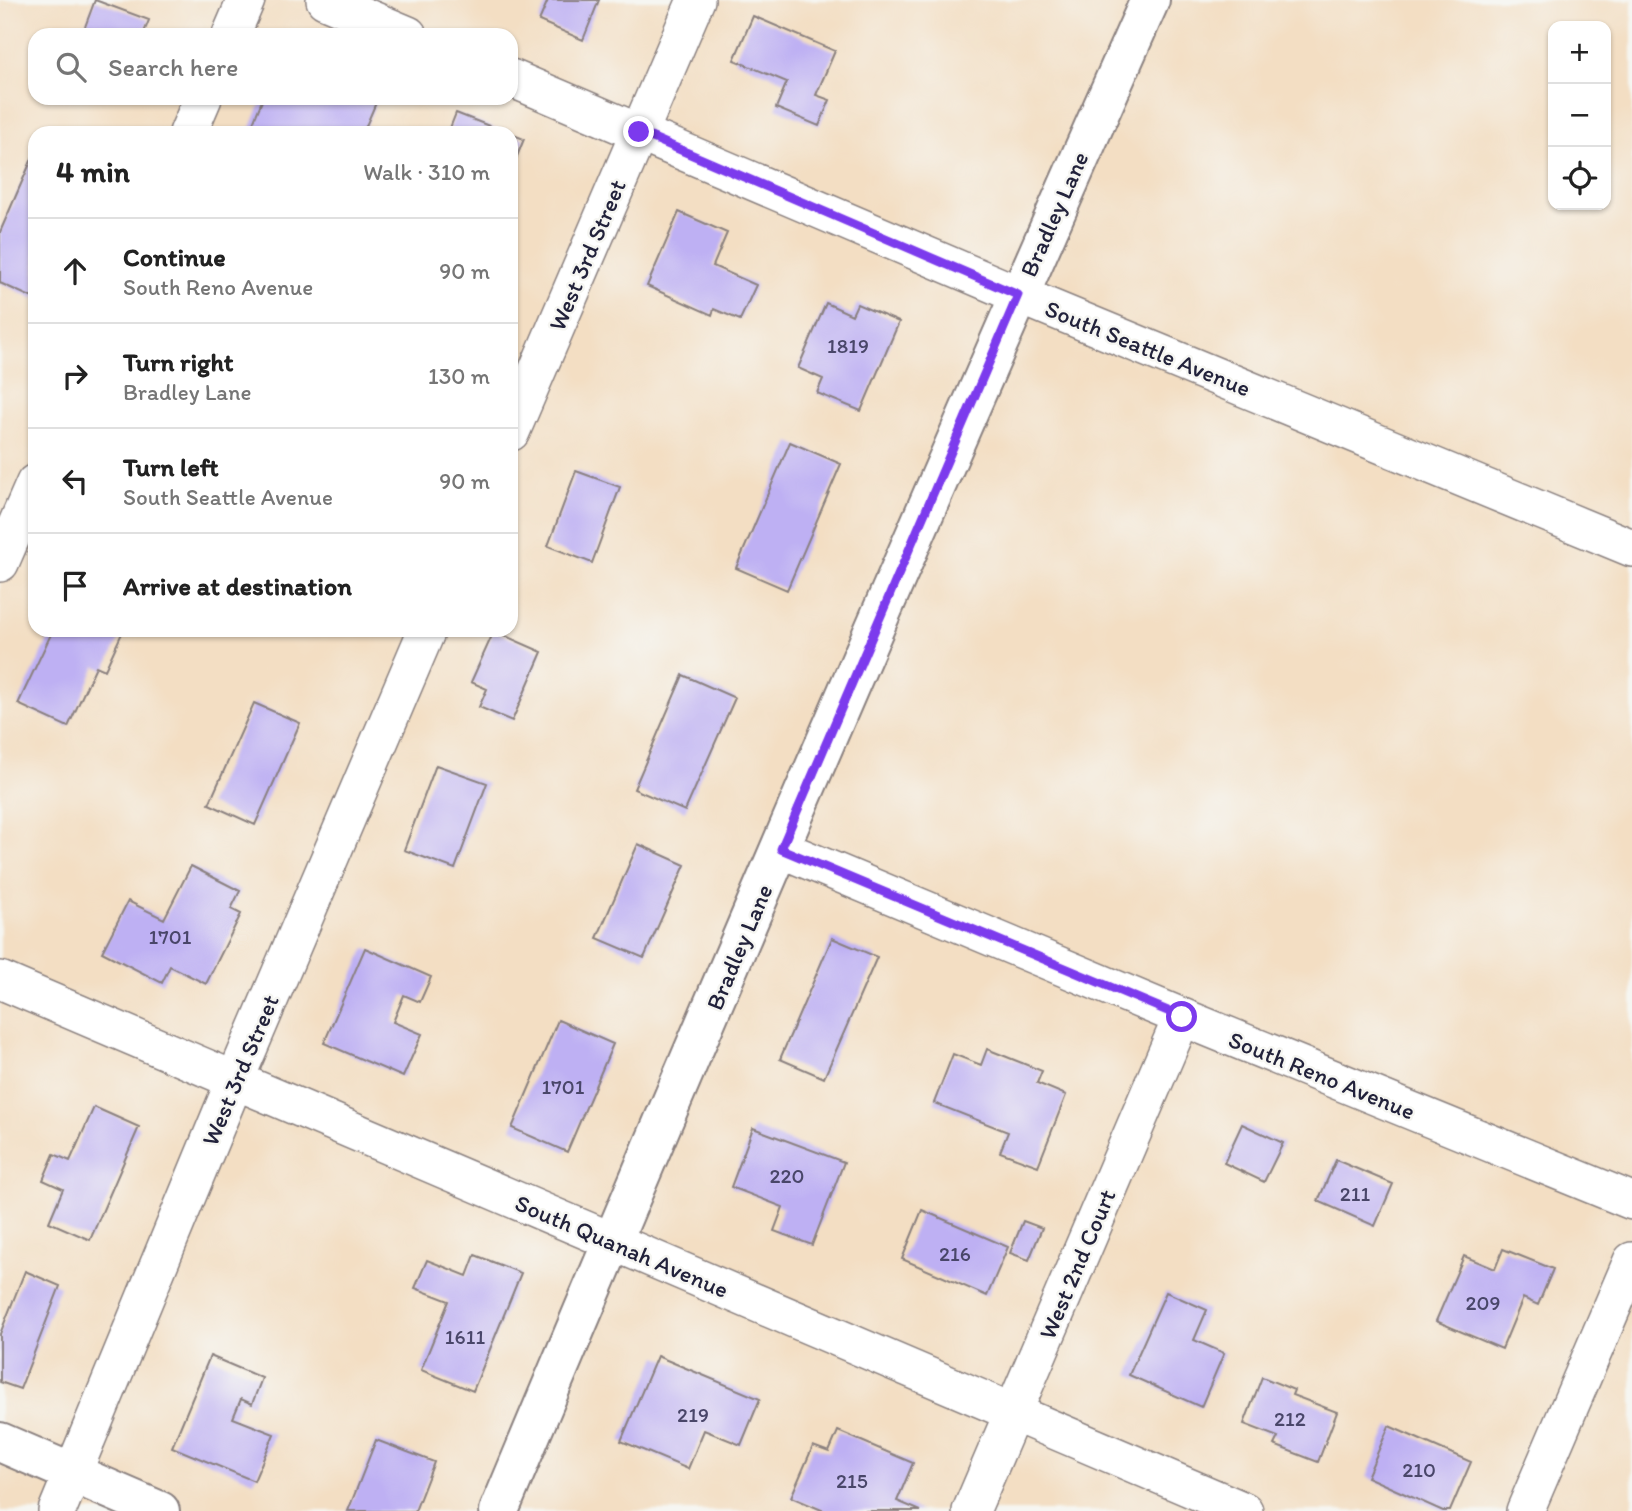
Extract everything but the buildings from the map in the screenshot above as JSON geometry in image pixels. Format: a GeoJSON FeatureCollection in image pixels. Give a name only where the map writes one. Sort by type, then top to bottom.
{"type":"FeatureCollection","features":[{"type":"Feature","properties":{"kind":"street"},"geometry":{"type":"LineString","coordinates":[[234,28],[246,0]]}},
{"type":"Feature","properties":{"kind":"street"},"geometry":{"type":"LineString","coordinates":[[325,0],[391,28]]}},
{"type":"Feature","properties":{"kind":"street","name":"West 3rd Street"},"geometry":{"type":"LineString","coordinates":[[518,416],[696,0]]}},
{"type":"Feature","properties":{"kind":"street","name":"Bradley Lane"},"geometry":{"type":"LineString","coordinates":[[499,1511],[1018,295],[1150,0]]}},
{"type":"Feature","properties":{"kind":"street","name":"South Seattle Avenue"},"geometry":{"type":"LineString","coordinates":[[518,81],[1018,295],[1632,548]]}},
{"type":"Feature","properties":{"kind":"street"},"geometry":{"type":"LineString","coordinates":[[191,126],[200,105]]}},
{"type":"Feature","properties":{"kind":"street"},"geometry":{"type":"LineString","coordinates":[[0,563],[28,499]]}},
{"type":"Feature","properties":{"kind":"street","name":"West 3rd Street"},"geometry":{"type":"LineString","coordinates":[[57,1511],[235,1080],[424,637]]}},
{"type":"Feature","properties":{"kind":"street","name":"South Reno Avenue"},"geometry":{"type":"LineString","coordinates":[[781,849],[1632,1201]]}},
{"type":"Feature","properties":{"kind":"street","name":"South Quanah Avenue"},"geometry":{"type":"LineString","coordinates":[[0,980],[1244,1511]]}},
{"type":"Feature","properties":{"kind":"street","name":"West 2nd Court"},"geometry":{"type":"LineString","coordinates":[[971,1511],[1182,1017]]}},
{"type":"Feature","properties":{"kind":"street"},"geometry":{"type":"LineString","coordinates":[[1525,1511],[1632,1261]]}},
{"type":"Feature","properties":{"kind":"street"},"geometry":{"type":"LineString","coordinates":[[0,1442],[160,1511]]}},
{"type":"Feature","properties":{"kind":"route"},"geometry":{"type":"LineString","coordinates":[[639,132],[1018,295],[781,849],[1182,1017]]}}]}
